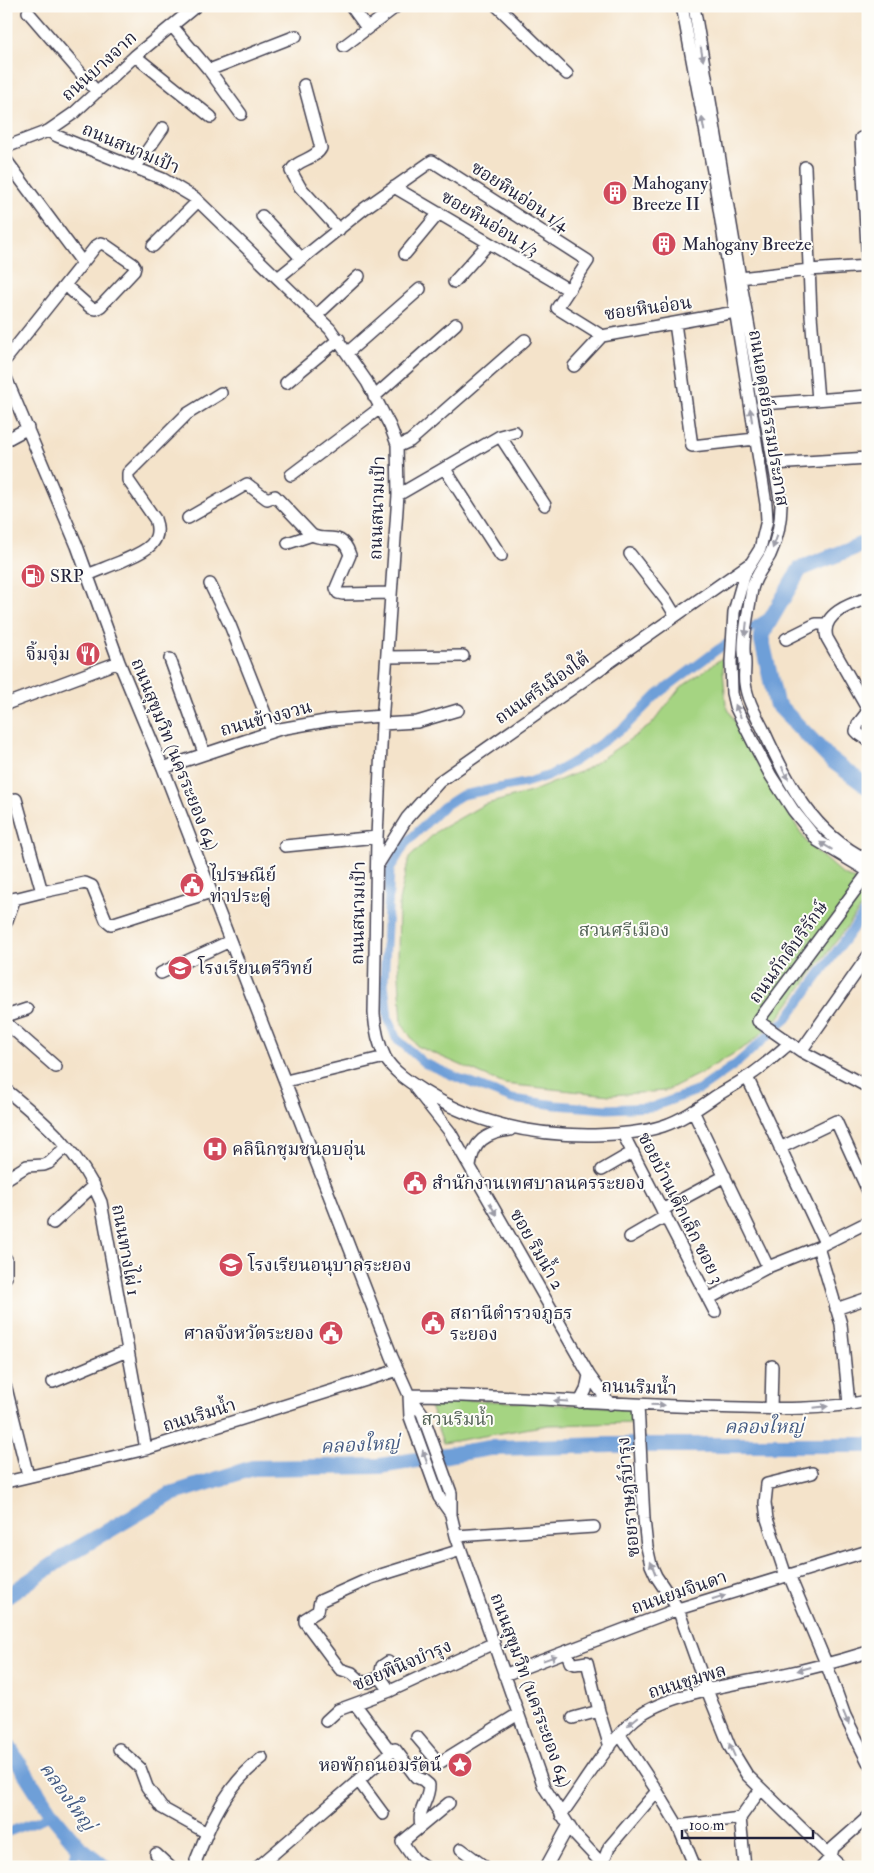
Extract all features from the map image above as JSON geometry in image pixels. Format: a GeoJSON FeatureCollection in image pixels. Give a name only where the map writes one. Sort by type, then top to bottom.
{"type":"FeatureCollection","features":[{"type":"Feature","properties":{"kind":"street","name":"ถนนบางจาก"},"geometry":{"type":"LineString","coordinates":[[48,131],[74,112],[135,56],[196,6]]}},
{"type":"Feature","properties":{"kind":"street"},"geometry":{"type":"LineString","coordinates":[[351,6],[367,28]]}},
{"type":"Feature","properties":{"kind":"street"},"geometry":{"type":"LineString","coordinates":[[344,46],[397,6]]}},
{"type":"Feature","properties":{"kind":"street"},"geometry":{"type":"LineString","coordinates":[[496,6],[567,74]]}},
{"type":"Feature","properties":{"kind":"street","name":"ถนนอดุลย์ธรรมประภาส"},"geometry":{"type":"LineString","coordinates":[[682,6],[712,171],[762,404],[781,504],[778,537],[754,582],[748,612],[744,649],[746,692],[753,710],[797,796],[817,823],[842,844],[868,860]]}},
{"type":"Feature","properties":{"kind":"street","name":"ถนนอดุลย์ธรรมประภาส"},"geometry":{"type":"LineString","coordinates":[[694,6],[740,278],[741,311],[755,439],[765,495],[767,520],[760,549],[745,573],[734,612],[731,662],[732,693],[735,706],[792,810],[818,841],[868,872]]}},
{"type":"Feature","properties":{"kind":"street"},"geometry":{"type":"LineString","coordinates":[[28,12],[97,92]]}},
{"type":"Feature","properties":{"kind":"street"},"geometry":{"type":"LineString","coordinates":[[172,26],[209,70],[241,114]]}},
{"type":"Feature","properties":{"kind":"street"},"geometry":{"type":"LineString","coordinates":[[209,70],[296,36]]}},
{"type":"Feature","properties":{"kind":"street"},"geometry":{"type":"LineString","coordinates":[[135,56],[210,117]]}},
{"type":"Feature","properties":{"kind":"street"},"geometry":{"type":"LineString","coordinates":[[304,85],[321,148],[318,152],[293,166],[290,170],[300,186],[339,230]]}},
{"type":"Feature","properties":{"kind":"street"},"geometry":{"type":"LineString","coordinates":[[135,168],[163,128]]}},
{"type":"Feature","properties":{"kind":"street"},"geometry":{"type":"LineString","coordinates":[[6,147],[48,131]]}},
{"type":"Feature","properties":{"kind":"street","name":"ถนนสนามเป้า"},"geometry":{"type":"LineString","coordinates":[[48,131],[169,182],[198,201],[279,277],[339,339],[390,426],[396,444],[398,495],[382,720],[376,869],[374,1013],[378,1039],[385,1057],[392,1067],[412,1084]]}},
{"type":"Feature","properties":{"kind":"street"},"geometry":{"type":"LineString","coordinates":[[740,278],[809,270],[868,266],[861,138]]}},
{"type":"Feature","properties":{"kind":"street"},"geometry":{"type":"LineString","coordinates":[[6,160],[82,262]]}},
{"type":"Feature","properties":{"kind":"street","name":"ซอยหินอ่อน 1/4"},"geometry":{"type":"LineString","coordinates":[[394,186],[432,161],[588,261]]}},
{"type":"Feature","properties":{"kind":"street"},"geometry":{"type":"LineString","coordinates":[[805,167],[809,270],[818,400]]}},
{"type":"Feature","properties":{"kind":"street"},"geometry":{"type":"LineString","coordinates":[[279,277],[394,186]]}},
{"type":"Feature","properties":{"kind":"street","name":"ซอยหินอ่อน 1/3"},"geometry":{"type":"LineString","coordinates":[[394,186],[568,290]]}},
{"type":"Feature","properties":{"kind":"street"},"geometry":{"type":"LineString","coordinates":[[153,246],[198,201]]}},
{"type":"Feature","properties":{"kind":"street"},"geometry":{"type":"LineString","coordinates":[[405,254],[439,213]]}},
{"type":"Feature","properties":{"kind":"street"},"geometry":{"type":"LineString","coordinates":[[262,216],[302,259]]}},
{"type":"Feature","properties":{"kind":"street"},"geometry":{"type":"LineString","coordinates":[[6,359],[82,262],[100,243],[135,267],[134,271],[96,309],[91,308],[65,285]]}},
{"type":"Feature","properties":{"kind":"street"},"geometry":{"type":"LineString","coordinates":[[454,282],[488,243]]}},
{"type":"Feature","properties":{"kind":"street","name":"ซอยหินอ่อน"},"geometry":{"type":"LineString","coordinates":[[588,261],[557,308],[602,336],[741,311]]}},
{"type":"Feature","properties":{"kind":"street"},"geometry":{"type":"LineString","coordinates":[[317,315],[359,276]]}},
{"type":"Feature","properties":{"kind":"street"},"geometry":{"type":"LineString","coordinates":[[347,353],[420,289]]}},
{"type":"Feature","properties":{"kind":"street"},"geometry":{"type":"LineString","coordinates":[[675,323],[692,446],[755,439]]}},
{"type":"Feature","properties":{"kind":"street"},"geometry":{"type":"LineString","coordinates":[[374,396],[456,324]]}},
{"type":"Feature","properties":{"kind":"street"},"geometry":{"type":"LineString","coordinates":[[574,366],[602,336]]}},
{"type":"Feature","properties":{"kind":"street"},"geometry":{"type":"LineString","coordinates":[[286,382],[339,339]]}},
{"type":"Feature","properties":{"kind":"street"},"geometry":{"type":"LineString","coordinates":[[396,444],[401,445],[410,441],[525,340]]}},
{"type":"Feature","properties":{"kind":"street","name":"ถนนสุขุมวิท (นครระยอง 64)"},"geometry":{"type":"LineString","coordinates":[[6,378],[77,546],[120,662],[398,1370],[409,1395],[422,1412],[451,1493],[451,1515],[456,1536],[544,1787],[575,1835],[605,1866]]}},
{"type":"Feature","properties":{"kind":"street"},"geometry":{"type":"LineString","coordinates":[[87,575],[137,555],[152,544],[156,535],[157,526],[155,519],[128,480],[128,474],[187,414],[221,393]]}},
{"type":"Feature","properties":{"kind":"street"},"geometry":{"type":"LineString","coordinates":[[762,404],[868,396]]}},
{"type":"Feature","properties":{"kind":"street"},"geometry":{"type":"LineString","coordinates":[[291,474],[380,408]]}},
{"type":"Feature","properties":{"kind":"street"},"geometry":{"type":"LineString","coordinates":[[6,440],[28,428]]}},
{"type":"Feature","properties":{"kind":"street"},"geometry":{"type":"LineString","coordinates":[[398,495],[500,436],[515,432]]}},
{"type":"Feature","properties":{"kind":"street"},"geometry":{"type":"LineString","coordinates":[[500,436],[545,505]]}},
{"type":"Feature","properties":{"kind":"street"},"geometry":{"type":"LineString","coordinates":[[772,464],[868,458]]}},
{"type":"Feature","properties":{"kind":"street"},"geometry":{"type":"LineString","coordinates":[[445,469],[501,556]]}},
{"type":"Feature","properties":{"kind":"street"},"geometry":{"type":"LineString","coordinates":[[188,518],[247,484],[267,499],[275,496],[316,538],[335,537],[343,542],[350,555],[336,588],[338,593],[391,593]]}},
{"type":"Feature","properties":{"kind":"street"},"geometry":{"type":"LineString","coordinates":[[288,543],[312,535]]}},
{"type":"Feature","properties":{"kind":"street"},"geometry":{"type":"LineString","coordinates":[[630,554],[656,586],[675,615]]}},
{"type":"Feature","properties":{"kind":"street","name":"ถนนศรีเมืองใต้"},"geometry":{"type":"LineString","coordinates":[[376,869],[392,840],[421,801],[439,782],[753,562]]}},
{"type":"Feature","properties":{"kind":"street"},"geometry":{"type":"LineString","coordinates":[[210,584],[230,625],[272,731]]}},
{"type":"Feature","properties":{"kind":"street"},"geometry":{"type":"LineString","coordinates":[[868,598],[840,610],[832,617],[825,630],[827,638],[868,710],[858,724],[856,731],[868,740]]}},
{"type":"Feature","properties":{"kind":"street"},"geometry":{"type":"LineString","coordinates":[[786,639],[816,624],[822,624],[826,627]]}},
{"type":"Feature","properties":{"kind":"street"},"geometry":{"type":"LineString","coordinates":[[387,657],[463,656]]}},
{"type":"Feature","properties":{"kind":"street"},"geometry":{"type":"LineString","coordinates":[[170,659],[204,753]]}},
{"type":"Feature","properties":{"kind":"street"},"geometry":{"type":"LineString","coordinates":[[6,704],[120,662]]}},
{"type":"Feature","properties":{"kind":"street","name":"ถนนข้างจวน"},"geometry":{"type":"LineString","coordinates":[[163,768],[272,731],[315,722],[382,720],[417,722],[458,710]]}},
{"type":"Feature","properties":{"kind":"street"},"geometry":{"type":"LineString","coordinates":[[760,754],[772,748]]}},
{"type":"Feature","properties":{"kind":"street"},"geometry":{"type":"LineString","coordinates":[[16,799],[42,892]]}},
{"type":"Feature","properties":{"kind":"street"},"geometry":{"type":"LineString","coordinates":[[285,846],[377,837]]}},
{"type":"Feature","properties":{"kind":"street","name":"ถนนภักดีบริรักษ์"},"geometry":{"type":"LineString","coordinates":[[868,872],[758,1021],[801,1051],[868,1087]]}},
{"type":"Feature","properties":{"kind":"street"},"geometry":{"type":"LineString","coordinates":[[6,923],[10,900],[85,883],[92,886],[106,920],[111,924],[210,892]]}},
{"type":"Feature","properties":{"kind":"street"},"geometry":{"type":"LineString","coordinates":[[161,973],[230,941]]}},
{"type":"Feature","properties":{"kind":"street"},"geometry":{"type":"LineString","coordinates":[[801,1051],[868,956]]}},
{"type":"Feature","properties":{"kind":"street"},"geometry":{"type":"LineString","coordinates":[[6,1016],[27,1009]]}},
{"type":"Feature","properties":{"kind":"street"},"geometry":{"type":"LineString","coordinates":[[9,1030],[56,1067]]}},
{"type":"Feature","properties":{"kind":"street"},"geometry":{"type":"LineString","coordinates":[[412,1084],[440,1102],[460,1111],[515,1129],[546,1133],[623,1134],[640,1132],[664,1125],[693,1111],[747,1077],[787,1041]]}},
{"type":"Feature","properties":{"kind":"street"},"geometry":{"type":"LineString","coordinates":[[286,1081],[385,1057]]}},
{"type":"Feature","properties":{"kind":"street"},"geometry":{"type":"LineString","coordinates":[[747,1077],[822,1245],[842,1333],[849,1404]]}},
{"type":"Feature","properties":{"kind":"street","name":"ซอย ริมน้ำ 2"},"geometry":{"type":"LineString","coordinates":[[412,1084],[450,1132],[589,1375],[610,1404]]}},
{"type":"Feature","properties":{"kind":"street","name":"ถนนทางไผ่ 1"},"geometry":{"type":"LineString","coordinates":[[6,1090],[50,1126],[78,1160],[94,1185],[101,1202],[146,1449]]}},
{"type":"Feature","properties":{"kind":"street"},"geometry":{"type":"LineString","coordinates":[[450,1132],[453,1119],[460,1111]]}},
{"type":"Feature","properties":{"kind":"street"},"geometry":{"type":"LineString","coordinates":[[693,1111],[768,1267]]}},
{"type":"Feature","properties":{"kind":"street"},"geometry":{"type":"LineString","coordinates":[[470,1166],[471,1155],[480,1141],[482,1128],[473,1116]]}},
{"type":"Feature","properties":{"kind":"street"},"geometry":{"type":"LineString","coordinates":[[780,1148],[836,1122],[868,1191]]}},
{"type":"Feature","properties":{"kind":"street"},"geometry":{"type":"LineString","coordinates":[[459,1148],[470,1148],[497,1132],[515,1129]]}},
{"type":"Feature","properties":{"kind":"street","name":"ซอยบ้านเด็กเล็ก ซอย 3"},"geometry":{"type":"LineString","coordinates":[[623,1134],[715,1312]]}},
{"type":"Feature","properties":{"kind":"street"},"geometry":{"type":"LineString","coordinates":[[6,1179],[26,1166],[49,1163],[66,1147]]}},
{"type":"Feature","properties":{"kind":"street"},"geometry":{"type":"LineString","coordinates":[[602,1170],[633,1152]]}},
{"type":"Feature","properties":{"kind":"street"},"geometry":{"type":"LineString","coordinates":[[630,1237],[664,1213],[725,1176]]}},
{"type":"Feature","properties":{"kind":"street"},"geometry":{"type":"LineString","coordinates":[[53,1223],[94,1185]]}},
{"type":"Feature","properties":{"kind":"street"},"geometry":{"type":"LineString","coordinates":[[708,1299],[768,1267],[822,1245],[868,1222]]}},
{"type":"Feature","properties":{"kind":"street"},"geometry":{"type":"LineString","coordinates":[[6,1259],[6,1277]]}},
{"type":"Feature","properties":{"kind":"street"},"geometry":{"type":"LineString","coordinates":[[836,1309],[868,1298]]}},
{"type":"Feature","properties":{"kind":"street"},"geometry":{"type":"LineString","coordinates":[[54,1382],[127,1351]]}},
{"type":"Feature","properties":{"kind":"street"},"geometry":{"type":"LineString","coordinates":[[772,1366],[772,1409]]}},
{"type":"Feature","properties":{"kind":"street","name":"ถนนริมน้ำ"},"geometry":{"type":"LineString","coordinates":[[6,1482],[146,1449],[398,1370]]}},
{"type":"Feature","properties":{"kind":"street"},"geometry":{"type":"LineString","coordinates":[[580,1402],[586,1390],[589,1375]]}},
{"type":"Feature","properties":{"kind":"street"},"geometry":{"type":"LineString","coordinates":[[6,1388],[28,1476]]}},
{"type":"Feature","properties":{"kind":"street","name":"ถนนสุขุมวิท (นครระยอง 64)"},"geometry":{"type":"LineString","coordinates":[[409,1395],[410,1417],[439,1497],[451,1515]]}},
{"type":"Feature","properties":{"kind":"street","name":"ถนนริมน้ำ"},"geometry":{"type":"LineString","coordinates":[[409,1395],[480,1395],[610,1404],[797,1410],[868,1401]]}},
{"type":"Feature","properties":{"kind":"street","name":"ซอยราษฎร์บำรุง"},"geometry":{"type":"LineString","coordinates":[[638,1405],[647,1547],[651,1565],[678,1609],[707,1690],[735,1758],[760,1789],[841,1867]]}},
{"type":"Feature","properties":{"kind":"street"},"geometry":{"type":"LineString","coordinates":[[812,1473],[767,1484],[765,1503],[767,1519],[787,1576],[826,1663],[845,1716],[868,1762]]}},
{"type":"Feature","properties":{"kind":"street"},"geometry":{"type":"LineString","coordinates":[[456,1536],[594,1527]]}},
{"type":"Feature","properties":{"kind":"street"},"geometry":{"type":"LineString","coordinates":[[380,1676],[368,1682],[362,1682],[352,1673],[340,1669],[305,1622],[305,1619],[318,1611],[320,1601],[371,1578],[461,1550]]}},
{"type":"Feature","properties":{"kind":"street","name":"ถนนยมจินดา"},"geometry":{"type":"LineString","coordinates":[[504,1674],[678,1609],[868,1551]]}},
{"type":"Feature","properties":{"kind":"street","name":"ซอยพินิจบำรุง"},"geometry":{"type":"LineString","coordinates":[[326,1721],[338,1710],[390,1691],[494,1643]]}},
{"type":"Feature","properties":{"kind":"street"},"geometry":{"type":"LineString","coordinates":[[567,1651],[570,1662],[575,1664],[587,1662],[610,1747]]}},
{"type":"Feature","properties":{"kind":"street","name":"ถนนชุมพล"},"geometry":{"type":"LineString","coordinates":[[561,1815],[620,1734],[638,1717],[649,1710],[707,1690],[782,1675],[868,1652]]}},
{"type":"Feature","properties":{"kind":"street"},"geometry":{"type":"LineString","coordinates":[[388,1662],[382,1666],[380,1676],[390,1691]]}},
{"type":"Feature","properties":{"kind":"street"},"geometry":{"type":"LineString","coordinates":[[355,1704],[391,1752]]}},
{"type":"Feature","properties":{"kind":"street"},"geometry":{"type":"LineString","coordinates":[[573,1718],[599,1711]]}},
{"type":"Feature","properties":{"kind":"street"},"geometry":{"type":"LineString","coordinates":[[417,1737],[440,1763],[518,1714]]}},
{"type":"Feature","properties":{"kind":"street"},"geometry":{"type":"LineString","coordinates":[[620,1734],[678,1826],[695,1867]]}},
{"type":"Feature","properties":{"kind":"street"},"geometry":{"type":"LineString","coordinates":[[119,1749],[140,1768],[147,1787],[162,1808],[207,1834]]}},
{"type":"Feature","properties":{"kind":"street"},"geometry":{"type":"LineString","coordinates":[[258,1867],[395,1750],[416,1777],[429,1785],[429,1794],[419,1815],[421,1825]]}},
{"type":"Feature","properties":{"kind":"street"},"geometry":{"type":"LineString","coordinates":[[197,1867],[196,1860],[213,1818],[232,1787],[262,1758]]}},
{"type":"Feature","properties":{"kind":"street"},"geometry":{"type":"LineString","coordinates":[[358,1780],[383,1814]]}},
{"type":"Feature","properties":{"kind":"street"},"geometry":{"type":"LineString","coordinates":[[745,1867],[740,1818],[760,1789]]}},
{"type":"Feature","properties":{"kind":"street"},"geometry":{"type":"LineString","coordinates":[[605,1866],[609,1847],[657,1791]]}},
{"type":"Feature","properties":{"kind":"street"},"geometry":{"type":"LineString","coordinates":[[425,1867],[414,1860],[402,1842],[449,1803]]}},
{"type":"Feature","properties":{"kind":"street"},"geometry":{"type":"LineString","coordinates":[[822,1867],[831,1857],[833,1848],[868,1817]]}},
{"type":"Feature","properties":{"kind":"street"},"geometry":{"type":"LineString","coordinates":[[678,1826],[740,1818]]}},
{"type":"Feature","properties":{"kind":"street"},"geometry":{"type":"LineString","coordinates":[[546,1867],[569,1826]]}},
{"type":"Feature","properties":{"kind":"street"},"geometry":{"type":"LineString","coordinates":[[461,1849],[485,1867]]}},
{"type":"Feature","properties":{"kind":"street"},"geometry":{"type":"LineString","coordinates":[[156,1854],[170,1867]]}},
{"type":"Feature","properties":{"kind":"green space","name":"สวนศรีเมือง"},"geometry":{"type":"Polygon","coordinates":[[[722,658],[726,705],[754,757],[807,843],[842,874],[868,886],[868,899],[776,1021],[748,1045],[703,1072],[665,1091],[610,1095],[504,1084],[417,1046],[402,1024],[398,960],[399,901],[409,858],[437,831],[483,805],[531,792],[586,769],[651,725],[680,688],[722,658]]]}},
{"type":"Feature","properties":{"kind":"green space","name":"สวนริมน้ำ"},"geometry":{"type":"Polygon","coordinates":[[[427,1398],[635,1408],[635,1423],[548,1425],[443,1443],[427,1398]]]}},
{"type":"Feature","properties":{"kind":"waterway","name":"คลองใหญ่"},"geometry":{"type":"LineString","coordinates":[[868,542],[800,569],[761,636],[776,703],[830,759],[868,787]]}},
{"type":"Feature","properties":{"kind":"waterway"},"geometry":{"type":"LineString","coordinates":[[776,612],[717,650],[658,694],[626,726],[575,761],[550,775],[525,783],[462,795],[443,807],[405,844],[390,870],[384,982],[388,1018],[396,1038],[424,1063],[512,1099],[607,1109],[652,1107],[699,1090],[736,1064],[787,1019],[868,908]]}},
{"type":"Feature","properties":{"kind":"waterway","name":"คลองใหญ่"},"geometry":{"type":"LineString","coordinates":[[6,1597],[72,1552],[171,1494],[253,1468],[380,1466],[490,1448],[611,1445],[868,1445]]}},
{"type":"Feature","properties":{"kind":"waterway","name":"คลองใหญ่"},"geometry":{"type":"LineString","coordinates":[[6,1743],[52,1815],[77,1845],[104,1867]]}},
{"type":"Feature","properties":{"kind":"waterway"},"geometry":{"type":"LineString","coordinates":[[6,1833],[52,1815]]}},
{"type":"Feature","properties":{"kind":"waterway"},"geometry":{"type":"LineString","coordinates":[[72,1867],[77,1845]]}},
{"type":"Feature","properties":{"kind":"place","name":"Mahogany Breeze II"},"geometry":{"type":"Point","coordinates":[615,193]}},
{"type":"Feature","properties":{"kind":"place","name":"Mahogany Breeze"},"geometry":{"type":"Point","coordinates":[664,244]}},
{"type":"Feature","properties":{"kind":"place","name":"SRP"},"geometry":{"type":"Point","coordinates":[33,576]}},
{"type":"Feature","properties":{"kind":"place","name":"จิ้มจุ่ม"},"geometry":{"type":"Point","coordinates":[88,654]}},
{"type":"Feature","properties":{"kind":"place","name":"ไปรษณีย์ ท่าประดู่"},"geometry":{"type":"Point","coordinates":[192,885]}},
{"type":"Feature","properties":{"kind":"place","name":"โรงเรียนตรีวิทย์"},"geometry":{"type":"Point","coordinates":[180,968]}},
{"type":"Feature","properties":{"kind":"place","name":"คลินิกชุมชนอบอุ่น"},"geometry":{"type":"Point","coordinates":[215,1149]}},
{"type":"Feature","properties":{"kind":"place","name":"สำนักงานเทศบาลนครระยอง"},"geometry":{"type":"Point","coordinates":[415,1183]}},
{"type":"Feature","properties":{"kind":"place","name":"โรงเรียนอนุบาลระยอง"},"geometry":{"type":"Point","coordinates":[231,1265]}},
{"type":"Feature","properties":{"kind":"place","name":"สถานีตำรวจภูธร ระยอง"},"geometry":{"type":"Point","coordinates":[433,1323]}},
{"type":"Feature","properties":{"kind":"place","name":"ศาลจังหวัดระยอง"},"geometry":{"type":"Point","coordinates":[331,1333]}},
{"type":"Feature","properties":{"kind":"place","name":"หอพักถนอมรัตน์"},"geometry":{"type":"Point","coordinates":[460,1765]}}]}
